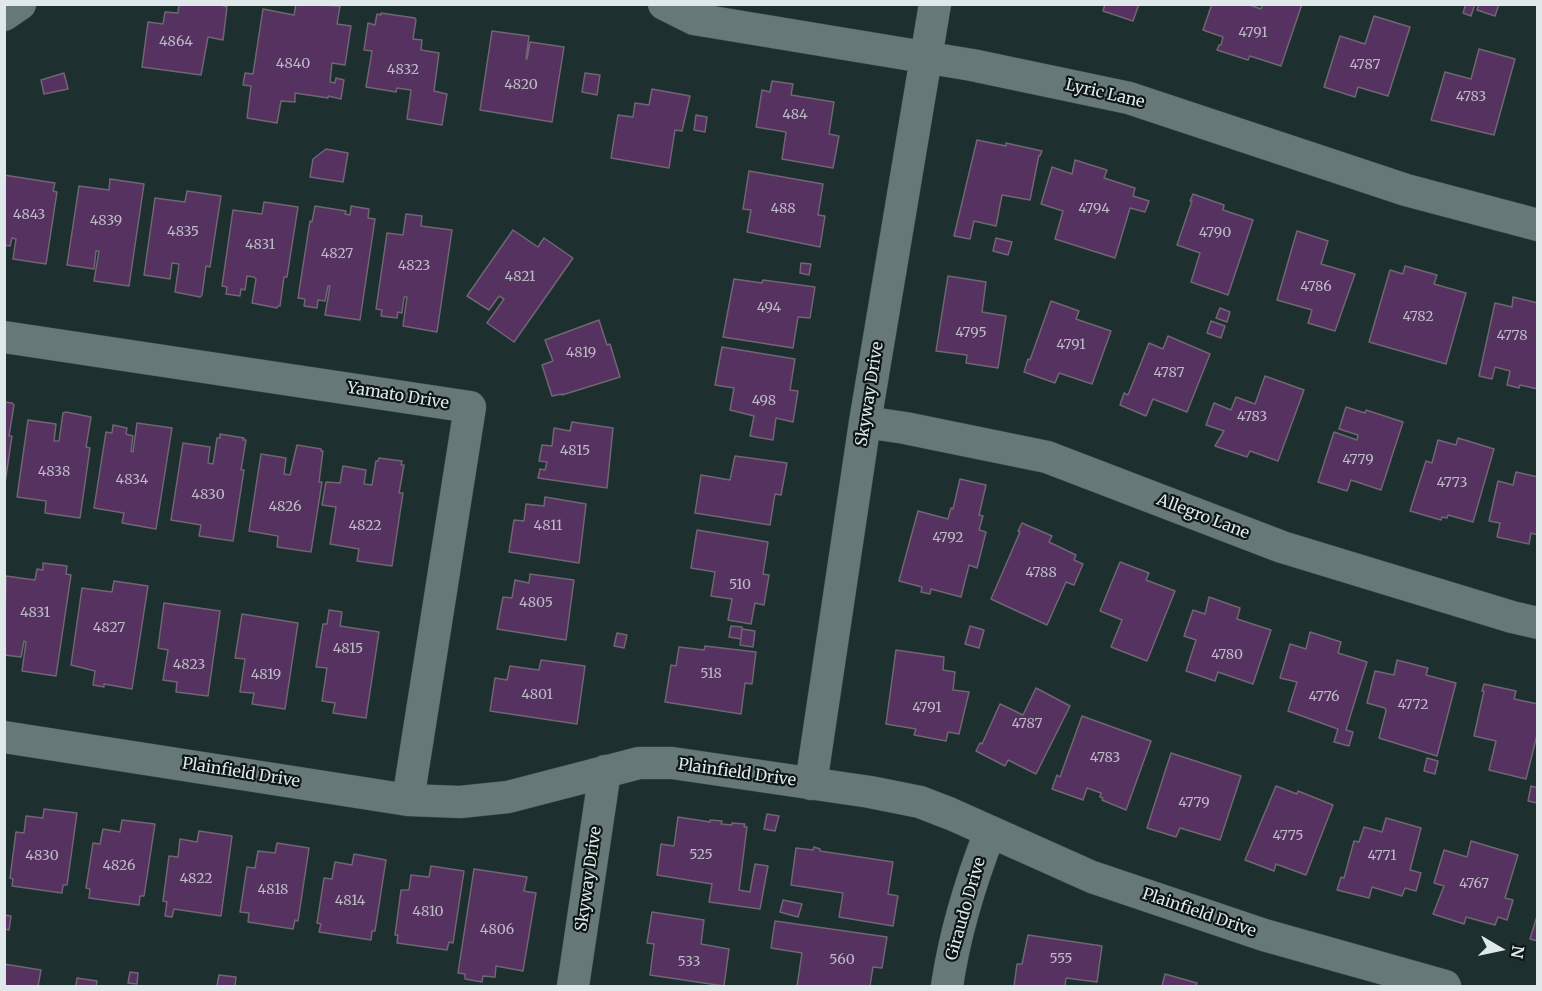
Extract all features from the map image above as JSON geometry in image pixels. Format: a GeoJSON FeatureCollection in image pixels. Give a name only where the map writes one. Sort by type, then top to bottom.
{"type":"FeatureCollection","features":[{"type":"Feature","properties":{"kind":"street"},"geometry":{"type":"LineString","coordinates":[[4,15],[21,4]]}},
{"type":"Feature","properties":{"kind":"street","name":"Lyric Lane"},"geometry":{"type":"LineString","coordinates":[[664,4],[694,19],[926,57],[1129,98],[1406,190],[1538,225]]}},
{"type":"Feature","properties":{"kind":"street","name":"Skyway Drive"},"geometry":{"type":"LineString","coordinates":[[811,784],[865,422],[935,4]]}},
{"type":"Feature","properties":{"kind":"street","name":"Yamato Drive"},"geometry":{"type":"LineString","coordinates":[[4,337],[470,407],[408,800]]}},
{"type":"Feature","properties":{"kind":"street","name":"Allegro Lane"},"geometry":{"type":"LineString","coordinates":[[865,422],[1047,457],[1282,547],[1538,623]]}},
{"type":"Feature","properties":{"kind":"street","name":"Plainfield Drive"},"geometry":{"type":"LineString","coordinates":[[4,737],[408,800],[460,802],[507,797],[639,763],[672,763],[870,792],[920,802],[1092,877],[1264,936],[1445,987]]}},
{"type":"Feature","properties":{"kind":"street","name":"Skyway Drive"},"geometry":{"type":"LineString","coordinates":[[573,987],[605,771]]}},
{"type":"Feature","properties":{"kind":"street","name":"Giraudo Drive"},"geometry":{"type":"LineString","coordinates":[[947,987],[969,887],[990,832]]}},
{"type":"Feature","properties":{"kind":"building"},"geometry":{"type":"Polygon","coordinates":[[[179,4],[219,4],[227,7],[223,40],[208,37],[201,75],[142,67],[148,22],[163,24],[165,12],[178,13],[179,4]]]}},
{"type":"Feature","properties":{"kind":"building"},"geometry":{"type":"Polygon","coordinates":[[[296,4],[340,6],[337,24],[351,26],[345,65],[332,63],[330,82],[335,83],[336,78],[344,80],[341,99],[295,93],[295,102],[281,101],[277,123],[247,118],[251,86],[243,85],[245,73],[253,74],[263,9],[294,15],[296,4]]]}},
{"type":"Feature","properties":{"kind":"building"},"geometry":{"type":"Polygon","coordinates":[[[1105,4],[1139,4],[1133,21],[1103,11],[1105,4]]]}},
{"type":"Feature","properties":{"kind":"building"},"geometry":{"type":"Polygon","coordinates":[[[1212,4],[1247,4],[1261,9],[1263,4],[1302,4],[1281,66],[1250,56],[1248,60],[1217,50],[1223,37],[1203,30],[1212,4]]]}},
{"type":"Feature","properties":{"kind":"building"},"geometry":{"type":"Polygon","coordinates":[[[1466,4],[1475,4],[1471,16],[1463,13],[1466,4]]]}},
{"type":"Feature","properties":{"kind":"building"},"geometry":{"type":"Polygon","coordinates":[[[1479,4],[1499,4],[1495,16],[1477,10],[1479,4]]]}},
{"type":"Feature","properties":{"kind":"building"},"geometry":{"type":"Polygon","coordinates":[[[381,13],[415,18],[413,39],[422,40],[421,50],[439,53],[434,91],[447,94],[442,125],[407,119],[411,90],[397,88],[396,92],[366,87],[372,51],[364,50],[368,23],[375,25],[377,14],[381,15],[381,13]]]}},
{"type":"Feature","properties":{"kind":"building"},"geometry":{"type":"Polygon","coordinates":[[[1374,16],[1410,27],[1388,96],[1358,87],[1355,97],[1324,87],[1340,36],[1365,44],[1374,16]]]}},
{"type":"Feature","properties":{"kind":"building"},"geometry":{"type":"Polygon","coordinates":[[[492,31],[529,36],[526,59],[530,42],[564,47],[552,122],[480,110],[492,31]]]}},
{"type":"Feature","properties":{"kind":"building"},"geometry":{"type":"Polygon","coordinates":[[[1479,49],[1515,59],[1494,135],[1431,120],[1445,72],[1471,79],[1479,49]]]}},
{"type":"Feature","properties":{"kind":"building"},"geometry":{"type":"Polygon","coordinates":[[[64,73],[68,89],[44,94],[41,80],[64,73]]]}},
{"type":"Feature","properties":{"kind":"building"},"geometry":{"type":"Polygon","coordinates":[[[585,73],[600,75],[597,95],[582,92],[585,73]]]}},
{"type":"Feature","properties":{"kind":"building"},"geometry":{"type":"Polygon","coordinates":[[[772,81],[793,84],[791,95],[834,102],[829,134],[839,136],[833,168],[782,159],[786,132],[756,127],[762,90],[770,92],[772,81]]]}},
{"type":"Feature","properties":{"kind":"building"},"geometry":{"type":"Polygon","coordinates":[[[652,89],[690,96],[682,131],[675,130],[669,168],[611,158],[618,115],[633,117],[635,103],[649,105],[652,89]]]}},
{"type":"Feature","properties":{"kind":"building"},"geometry":{"type":"Polygon","coordinates":[[[696,115],[707,117],[705,132],[694,130],[696,115]]]}},
{"type":"Feature","properties":{"kind":"building"},"geometry":{"type":"Polygon","coordinates":[[[977,140],[1006,146],[1006,143],[1042,151],[1039,155],[1030,200],[1002,195],[996,226],[974,221],[970,239],[954,236],[977,140]]]}},
{"type":"Feature","properties":{"kind":"building"},"geometry":{"type":"Polygon","coordinates":[[[326,149],[348,153],[343,182],[310,177],[313,159],[326,149]]]}},
{"type":"Feature","properties":{"kind":"building"},"geometry":{"type":"Polygon","coordinates":[[[1075,160],[1107,170],[1104,178],[1135,188],[1133,196],[1149,201],[1145,212],[1130,208],[1115,258],[1055,239],[1063,211],[1041,204],[1052,167],[1072,174],[1075,160]]]}},
{"type":"Feature","properties":{"kind":"building"},"geometry":{"type":"Polygon","coordinates":[[[749,171],[823,184],[818,215],[825,216],[820,247],[747,232],[751,210],[743,209],[749,171]]]}},
{"type":"Feature","properties":{"kind":"building"},"geometry":{"type":"Polygon","coordinates":[[[4,175],[55,183],[53,191],[57,192],[46,264],[13,259],[16,239],[12,238],[10,246],[4,245],[4,175]]]}},
{"type":"Feature","properties":{"kind":"building"},"geometry":{"type":"Polygon","coordinates":[[[110,179],[144,184],[129,286],[94,281],[99,251],[96,251],[94,269],[67,265],[79,186],[109,190],[110,179]]]}},
{"type":"Feature","properties":{"kind":"building"},"geometry":{"type":"Polygon","coordinates":[[[187,191],[221,196],[210,267],[206,266],[200,297],[175,292],[179,264],[172,263],[170,279],[144,275],[155,198],[185,202],[187,191]]]}},
{"type":"Feature","properties":{"kind":"building"},"geometry":{"type":"Polygon","coordinates":[[[1193,194],[1224,205],[1223,210],[1253,220],[1228,295],[1191,282],[1200,253],[1177,245],[1193,194]]]}},
{"type":"Feature","properties":{"kind":"building"},"geometry":{"type":"Polygon","coordinates":[[[264,202],[298,207],[287,277],[284,277],[280,306],[277,308],[252,303],[256,279],[254,277],[247,276],[245,290],[241,289],[240,296],[226,294],[227,287],[222,286],[233,210],[262,214],[264,202]]]}},
{"type":"Feature","properties":{"kind":"building"},"geometry":{"type":"Polygon","coordinates":[[[315,206],[346,211],[345,214],[350,215],[351,206],[369,209],[368,218],[375,219],[360,320],[325,315],[330,286],[328,286],[325,301],[318,300],[317,308],[304,306],[305,299],[298,298],[310,221],[312,222],[315,206]]]}},
{"type":"Feature","properties":{"kind":"building"},"geometry":{"type":"Polygon","coordinates":[[[406,214],[422,216],[421,226],[452,230],[437,332],[403,326],[407,297],[404,297],[402,313],[398,312],[397,318],[381,316],[382,310],[376,309],[387,233],[403,235],[406,214]]]}},
{"type":"Feature","properties":{"kind":"building"},"geometry":{"type":"Polygon","coordinates":[[[513,230],[538,247],[544,238],[573,258],[514,342],[487,323],[504,299],[499,296],[489,310],[467,296],[513,230]]]}},
{"type":"Feature","properties":{"kind":"building"},"geometry":{"type":"Polygon","coordinates":[[[1297,231],[1328,241],[1321,264],[1355,274],[1335,331],[1308,323],[1312,310],[1277,300],[1297,231]]]}},
{"type":"Feature","properties":{"kind":"building"},"geometry":{"type":"Polygon","coordinates":[[[996,238],[1012,242],[1008,255],[993,251],[996,238]]]}},
{"type":"Feature","properties":{"kind":"building"},"geometry":{"type":"Polygon","coordinates":[[[801,263],[811,264],[809,275],[800,273],[801,263]]]}},
{"type":"Feature","properties":{"kind":"building"},"geometry":{"type":"Polygon","coordinates":[[[1405,266],[1437,275],[1434,284],[1466,293],[1446,364],[1369,342],[1390,270],[1403,274],[1405,266]]]}},
{"type":"Feature","properties":{"kind":"building"},"geometry":{"type":"Polygon","coordinates":[[[948,276],[986,282],[982,312],[1006,316],[998,368],[966,363],[967,355],[936,351],[948,276]]]}},
{"type":"Feature","properties":{"kind":"building"},"geometry":{"type":"Polygon","coordinates":[[[734,279],[762,283],[763,280],[815,287],[810,318],[798,317],[793,348],[723,337],[734,279]]]}},
{"type":"Feature","properties":{"kind":"building"},"geometry":{"type":"Polygon","coordinates":[[[1513,297],[1538,303],[1538,389],[1507,385],[1510,371],[1495,367],[1492,379],[1479,376],[1495,303],[1512,307],[1513,297]]]}},
{"type":"Feature","properties":{"kind":"building"},"geometry":{"type":"Polygon","coordinates":[[[1051,301],[1079,311],[1076,319],[1111,331],[1092,384],[1059,373],[1055,383],[1024,372],[1051,301]]]}},
{"type":"Feature","properties":{"kind":"building"},"geometry":{"type":"Polygon","coordinates":[[[1220,308],[1230,312],[1227,322],[1216,318],[1220,308]]]}},
{"type":"Feature","properties":{"kind":"building"},"geometry":{"type":"Polygon","coordinates":[[[599,320],[607,345],[610,344],[620,377],[552,396],[542,365],[553,361],[545,340],[599,320]]]}},
{"type":"Feature","properties":{"kind":"building"},"geometry":{"type":"Polygon","coordinates":[[[1211,321],[1225,326],[1221,338],[1207,333],[1211,321]]]}},
{"type":"Feature","properties":{"kind":"building"},"geometry":{"type":"Polygon","coordinates":[[[1168,336],[1210,354],[1187,412],[1153,399],[1146,416],[1120,405],[1124,393],[1128,395],[1149,343],[1163,349],[1168,336]]]}},
{"type":"Feature","properties":{"kind":"building"},"geometry":{"type":"Polygon","coordinates":[[[722,347],[795,359],[790,390],[798,391],[793,422],[776,418],[773,440],[750,436],[754,416],[730,410],[734,388],[715,385],[722,347]]]}},
{"type":"Feature","properties":{"kind":"building"},"geometry":{"type":"Polygon","coordinates":[[[1265,376],[1304,390],[1278,461],[1250,451],[1247,457],[1215,446],[1224,431],[1206,425],[1214,403],[1231,410],[1236,397],[1255,404],[1265,376]]]}},
{"type":"Feature","properties":{"kind":"building"},"geometry":{"type":"Polygon","coordinates":[[[4,402],[14,405],[4,490],[4,402]]]}},
{"type":"Feature","properties":{"kind":"building"},"geometry":{"type":"Polygon","coordinates":[[[1346,407],[1365,413],[1366,410],[1403,422],[1381,490],[1351,480],[1347,491],[1318,482],[1334,432],[1357,440],[1358,435],[1339,429],[1346,407]]]}},
{"type":"Feature","properties":{"kind":"building"},"geometry":{"type":"Polygon","coordinates":[[[63,413],[91,417],[86,447],[90,448],[80,518],[45,513],[46,501],[17,497],[28,420],[56,424],[54,441],[59,441],[63,413]]]}},
{"type":"Feature","properties":{"kind":"building"},"geometry":{"type":"Polygon","coordinates":[[[572,422],[613,428],[607,488],[538,478],[540,469],[545,470],[547,462],[539,461],[542,445],[552,446],[554,428],[570,431],[572,422]]]}},
{"type":"Feature","properties":{"kind":"building"},"geometry":{"type":"Polygon","coordinates":[[[137,423],[172,428],[156,529],[122,523],[124,513],[94,508],[106,432],[112,433],[113,425],[127,428],[126,434],[133,436],[131,451],[133,452],[137,423]]]}},
{"type":"Feature","properties":{"kind":"building"},"geometry":{"type":"Polygon","coordinates":[[[220,434],[246,440],[241,470],[244,470],[233,541],[199,536],[201,525],[171,520],[183,443],[210,447],[208,463],[213,464],[217,438],[220,438],[220,434]]]}},
{"type":"Feature","properties":{"kind":"building"},"geometry":{"type":"Polygon","coordinates":[[[1458,438],[1494,449],[1473,522],[1448,515],[1447,518],[1442,517],[1441,520],[1410,511],[1426,461],[1432,463],[1438,440],[1456,445],[1458,438]]]}},
{"type":"Feature","properties":{"kind":"building"},"geometry":{"type":"Polygon","coordinates":[[[297,445],[323,451],[319,482],[322,482],[311,552],[277,547],[278,536],[249,531],[261,454],[286,458],[284,474],[290,475],[297,445]]]}},
{"type":"Feature","properties":{"kind":"building"},"geometry":{"type":"Polygon","coordinates":[[[735,456],[787,463],[781,495],[775,494],[770,525],[695,513],[701,475],[730,480],[735,456]]]}},
{"type":"Feature","properties":{"kind":"building"},"geometry":{"type":"Polygon","coordinates":[[[379,458],[402,461],[401,465],[404,465],[399,493],[403,493],[392,566],[357,561],[359,549],[330,544],[336,507],[322,505],[326,482],[340,483],[343,466],[366,470],[364,484],[372,485],[376,461],[379,458]]]}},
{"type":"Feature","properties":{"kind":"building"},"geometry":{"type":"Polygon","coordinates":[[[1516,472],[1538,477],[1538,535],[1531,533],[1529,544],[1497,537],[1500,523],[1489,521],[1498,481],[1513,485],[1516,472]]]}},
{"type":"Feature","properties":{"kind":"building"},"geometry":{"type":"Polygon","coordinates":[[[960,479],[986,485],[979,515],[983,516],[979,530],[986,532],[977,568],[969,565],[961,597],[931,589],[930,594],[921,592],[922,587],[899,581],[918,511],[948,519],[951,508],[953,509],[960,479]]]}},
{"type":"Feature","properties":{"kind":"building"},"geometry":{"type":"Polygon","coordinates":[[[545,497],[586,504],[579,563],[509,552],[514,520],[524,521],[526,504],[544,506],[545,497]]]}},
{"type":"Feature","properties":{"kind":"building"},"geometry":{"type":"Polygon","coordinates":[[[1022,523],[1052,536],[1049,542],[1076,555],[1074,560],[1083,564],[1074,585],[1066,582],[1047,625],[991,599],[1022,523]]]}},
{"type":"Feature","properties":{"kind":"building"},"geometry":{"type":"Polygon","coordinates":[[[697,530],[768,542],[763,574],[769,575],[764,605],[755,603],[751,624],[728,620],[732,599],[711,596],[715,572],[691,568],[697,530]]]}},
{"type":"Feature","properties":{"kind":"building"},"geometry":{"type":"Polygon","coordinates":[[[1120,562],[1149,573],[1146,580],[1175,591],[1147,661],[1111,647],[1122,620],[1100,611],[1120,562]]]}},
{"type":"Feature","properties":{"kind":"building"},"geometry":{"type":"Polygon","coordinates":[[[43,563],[67,566],[66,574],[71,575],[56,676],[22,671],[26,642],[24,641],[21,657],[4,655],[6,576],[35,580],[37,569],[43,570],[43,563]]]}},
{"type":"Feature","properties":{"kind":"building"},"geometry":{"type":"Polygon","coordinates":[[[530,574],[574,580],[566,640],[497,629],[503,597],[512,598],[515,580],[529,583],[530,574]]]}},
{"type":"Feature","properties":{"kind":"building"},"geometry":{"type":"Polygon","coordinates":[[[114,581],[148,586],[132,689],[104,684],[104,687],[93,685],[95,671],[71,665],[82,588],[112,592],[114,581]]]}},
{"type":"Feature","properties":{"kind":"building"},"geometry":{"type":"Polygon","coordinates":[[[1209,597],[1240,608],[1237,619],[1271,630],[1253,684],[1218,672],[1215,681],[1186,671],[1196,640],[1184,636],[1193,610],[1205,614],[1209,597]]]}},
{"type":"Feature","properties":{"kind":"building"},"geometry":{"type":"Polygon","coordinates":[[[164,603],[220,611],[208,696],[176,692],[177,682],[163,680],[168,650],[158,648],[164,603]]]}},
{"type":"Feature","properties":{"kind":"building"},"geometry":{"type":"Polygon","coordinates":[[[329,610],[342,612],[340,626],[379,632],[366,718],[333,713],[335,703],[322,701],[327,668],[316,667],[323,624],[327,624],[329,610]]]}},
{"type":"Feature","properties":{"kind":"building"},"geometry":{"type":"Polygon","coordinates":[[[242,614],[298,623],[285,709],[252,704],[254,693],[240,692],[245,659],[235,658],[242,614]]]}},
{"type":"Feature","properties":{"kind":"building"},"geometry":{"type":"Polygon","coordinates":[[[731,626],[742,627],[741,639],[729,637],[731,626]]]}},
{"type":"Feature","properties":{"kind":"building"},"geometry":{"type":"Polygon","coordinates":[[[970,626],[984,630],[979,648],[965,644],[970,626]]]}},
{"type":"Feature","properties":{"kind":"building"},"geometry":{"type":"Polygon","coordinates":[[[742,629],[755,631],[753,647],[740,645],[742,629]]]}},
{"type":"Feature","properties":{"kind":"building"},"geometry":{"type":"Polygon","coordinates":[[[1310,632],[1341,642],[1338,653],[1367,662],[1346,730],[1353,732],[1349,746],[1334,742],[1338,729],[1288,711],[1297,682],[1280,678],[1290,644],[1306,649],[1310,632]]]}},
{"type":"Feature","properties":{"kind":"building"},"geometry":{"type":"Polygon","coordinates":[[[617,633],[627,635],[624,648],[614,646],[617,633]]]}},
{"type":"Feature","properties":{"kind":"building"},"geometry":{"type":"Polygon","coordinates":[[[705,646],[756,652],[752,684],[745,683],[741,714],[665,702],[671,665],[676,666],[679,647],[704,650],[705,646]]]}},
{"type":"Feature","properties":{"kind":"building"},"geometry":{"type":"Polygon","coordinates":[[[896,650],[944,657],[943,670],[955,672],[953,690],[969,692],[959,734],[948,732],[946,741],[914,735],[916,729],[886,724],[896,650]]]}},
{"type":"Feature","properties":{"kind":"building"},"geometry":{"type":"Polygon","coordinates":[[[541,660],[585,666],[577,724],[490,711],[495,678],[507,680],[510,666],[539,670],[541,660]]]}},
{"type":"Feature","properties":{"kind":"building"},"geometry":{"type":"Polygon","coordinates":[[[1397,660],[1428,668],[1426,675],[1456,683],[1437,756],[1379,738],[1385,708],[1367,703],[1375,671],[1394,675],[1397,660]]]}},
{"type":"Feature","properties":{"kind":"building"},"geometry":{"type":"Polygon","coordinates":[[[1484,684],[1516,691],[1514,699],[1538,704],[1538,731],[1526,779],[1489,770],[1496,741],[1474,736],[1484,684]]]}},
{"type":"Feature","properties":{"kind":"building"},"geometry":{"type":"Polygon","coordinates":[[[1036,688],[1070,706],[1036,774],[1008,760],[1005,766],[976,751],[980,743],[982,744],[1000,704],[1023,715],[1036,688]]]}},
{"type":"Feature","properties":{"kind":"building"},"geometry":{"type":"Polygon","coordinates":[[[1082,716],[1151,741],[1126,810],[1102,800],[1101,793],[1087,788],[1083,800],[1052,789],[1057,775],[1060,777],[1082,716]]]}},
{"type":"Feature","properties":{"kind":"building"},"geometry":{"type":"Polygon","coordinates":[[[1171,753],[1241,776],[1220,840],[1180,828],[1176,837],[1147,828],[1171,753]]]}},
{"type":"Feature","properties":{"kind":"building"},"geometry":{"type":"Polygon","coordinates":[[[1427,758],[1438,761],[1435,774],[1424,771],[1427,758]]]}},
{"type":"Feature","properties":{"kind":"building"},"geometry":{"type":"Polygon","coordinates":[[[1276,786],[1297,794],[1298,791],[1333,805],[1306,875],[1276,864],[1274,871],[1245,860],[1276,786]]]}},
{"type":"Feature","properties":{"kind":"building"},"geometry":{"type":"Polygon","coordinates":[[[1531,786],[1538,788],[1537,803],[1528,801],[1531,786]]]}},
{"type":"Feature","properties":{"kind":"building"},"geometry":{"type":"Polygon","coordinates":[[[44,809],[77,813],[67,885],[63,885],[62,893],[12,886],[13,879],[10,878],[16,832],[24,833],[26,816],[43,818],[44,809]]]}},
{"type":"Feature","properties":{"kind":"building"},"geometry":{"type":"Polygon","coordinates":[[[767,814],[779,816],[775,831],[764,829],[767,814]]]}},
{"type":"Feature","properties":{"kind":"building"},"geometry":{"type":"Polygon","coordinates":[[[678,817],[710,822],[710,820],[722,821],[721,824],[745,824],[744,827],[747,827],[739,890],[750,892],[755,864],[768,866],[760,909],[709,902],[712,884],[657,875],[661,844],[674,846],[678,817]]]}},
{"type":"Feature","properties":{"kind":"building"},"geometry":{"type":"Polygon","coordinates":[[[1386,818],[1421,828],[1410,870],[1421,873],[1416,891],[1405,888],[1402,896],[1372,887],[1369,898],[1337,890],[1341,877],[1344,878],[1354,841],[1359,842],[1364,827],[1382,832],[1386,818]]]}},
{"type":"Feature","properties":{"kind":"building"},"geometry":{"type":"Polygon","coordinates":[[[122,820],[155,824],[144,896],[140,896],[139,905],[89,898],[90,889],[86,888],[93,843],[100,844],[103,829],[120,832],[122,820]]]}},
{"type":"Feature","properties":{"kind":"building"},"geometry":{"type":"Polygon","coordinates":[[[199,831],[232,836],[221,916],[174,909],[172,917],[165,916],[167,902],[163,901],[169,856],[178,857],[180,839],[197,842],[199,831]]]}},
{"type":"Feature","properties":{"kind":"building"},"geometry":{"type":"Polygon","coordinates":[[[1471,841],[1518,855],[1505,898],[1513,900],[1507,920],[1498,917],[1495,925],[1466,917],[1464,924],[1433,914],[1444,886],[1434,883],[1444,850],[1467,857],[1471,841]]]}},
{"type":"Feature","properties":{"kind":"building"},"geometry":{"type":"Polygon","coordinates":[[[277,843],[309,848],[298,921],[295,920],[293,929],[248,922],[249,913],[240,912],[247,867],[255,868],[258,851],[275,853],[277,843]]]}},
{"type":"Feature","properties":{"kind":"building"},"geometry":{"type":"Polygon","coordinates":[[[814,847],[820,851],[893,862],[888,894],[898,896],[893,926],[839,917],[843,893],[791,885],[796,848],[813,850],[814,847]]]}},
{"type":"Feature","properties":{"kind":"building"},"geometry":{"type":"Polygon","coordinates":[[[354,854],[386,860],[375,931],[372,931],[371,940],[319,932],[321,924],[317,923],[324,878],[332,879],[335,862],[352,865],[354,854]]]}},
{"type":"Feature","properties":{"kind":"building"},"geometry":{"type":"Polygon","coordinates":[[[431,866],[464,871],[453,943],[449,942],[447,950],[397,943],[398,935],[395,935],[401,890],[409,890],[411,875],[429,877],[431,866]]]}},
{"type":"Feature","properties":{"kind":"building"},"geometry":{"type":"Polygon","coordinates":[[[474,869],[527,877],[524,891],[536,893],[523,971],[496,966],[495,977],[483,976],[482,982],[465,979],[465,974],[458,973],[474,869]]]}},
{"type":"Feature","properties":{"kind":"building"},"geometry":{"type":"Polygon","coordinates":[[[783,900],[802,904],[798,917],[780,912],[783,900]]]}},
{"type":"Feature","properties":{"kind":"building"},"geometry":{"type":"Polygon","coordinates":[[[652,912],[704,920],[701,944],[729,949],[724,986],[650,975],[654,944],[647,943],[652,912]]]}},
{"type":"Feature","properties":{"kind":"building"},"geometry":{"type":"Polygon","coordinates":[[[1538,913],[1538,941],[1530,939],[1538,913]]]}},
{"type":"Feature","properties":{"kind":"building"},"geometry":{"type":"Polygon","coordinates":[[[4,915],[11,916],[9,930],[4,929],[4,915]]]}},
{"type":"Feature","properties":{"kind":"building"},"geometry":{"type":"Polygon","coordinates":[[[775,921],[887,937],[882,968],[873,967],[870,986],[797,986],[802,953],[771,948],[775,921]]]}},
{"type":"Feature","properties":{"kind":"building"},"geometry":{"type":"Polygon","coordinates":[[[1028,935],[1102,946],[1097,982],[1066,978],[1065,986],[1014,986],[1017,964],[1022,964],[1028,935]]]}},
{"type":"Feature","properties":{"kind":"building"},"geometry":{"type":"Polygon","coordinates":[[[4,964],[41,970],[38,986],[4,986],[4,964]]]}},
{"type":"Feature","properties":{"kind":"building"},"geometry":{"type":"Polygon","coordinates":[[[130,972],[138,973],[137,984],[128,983],[130,972]]]}},
{"type":"Feature","properties":{"kind":"building"},"geometry":{"type":"Polygon","coordinates":[[[1165,974],[1197,983],[1196,986],[1162,986],[1165,974]]]}},
{"type":"Feature","properties":{"kind":"building"},"geometry":{"type":"Polygon","coordinates":[[[219,975],[236,977],[235,986],[217,986],[219,975]]]}},
{"type":"Feature","properties":{"kind":"building"},"geometry":{"type":"Polygon","coordinates":[[[77,978],[97,981],[96,986],[76,986],[77,978]]]}}]}
